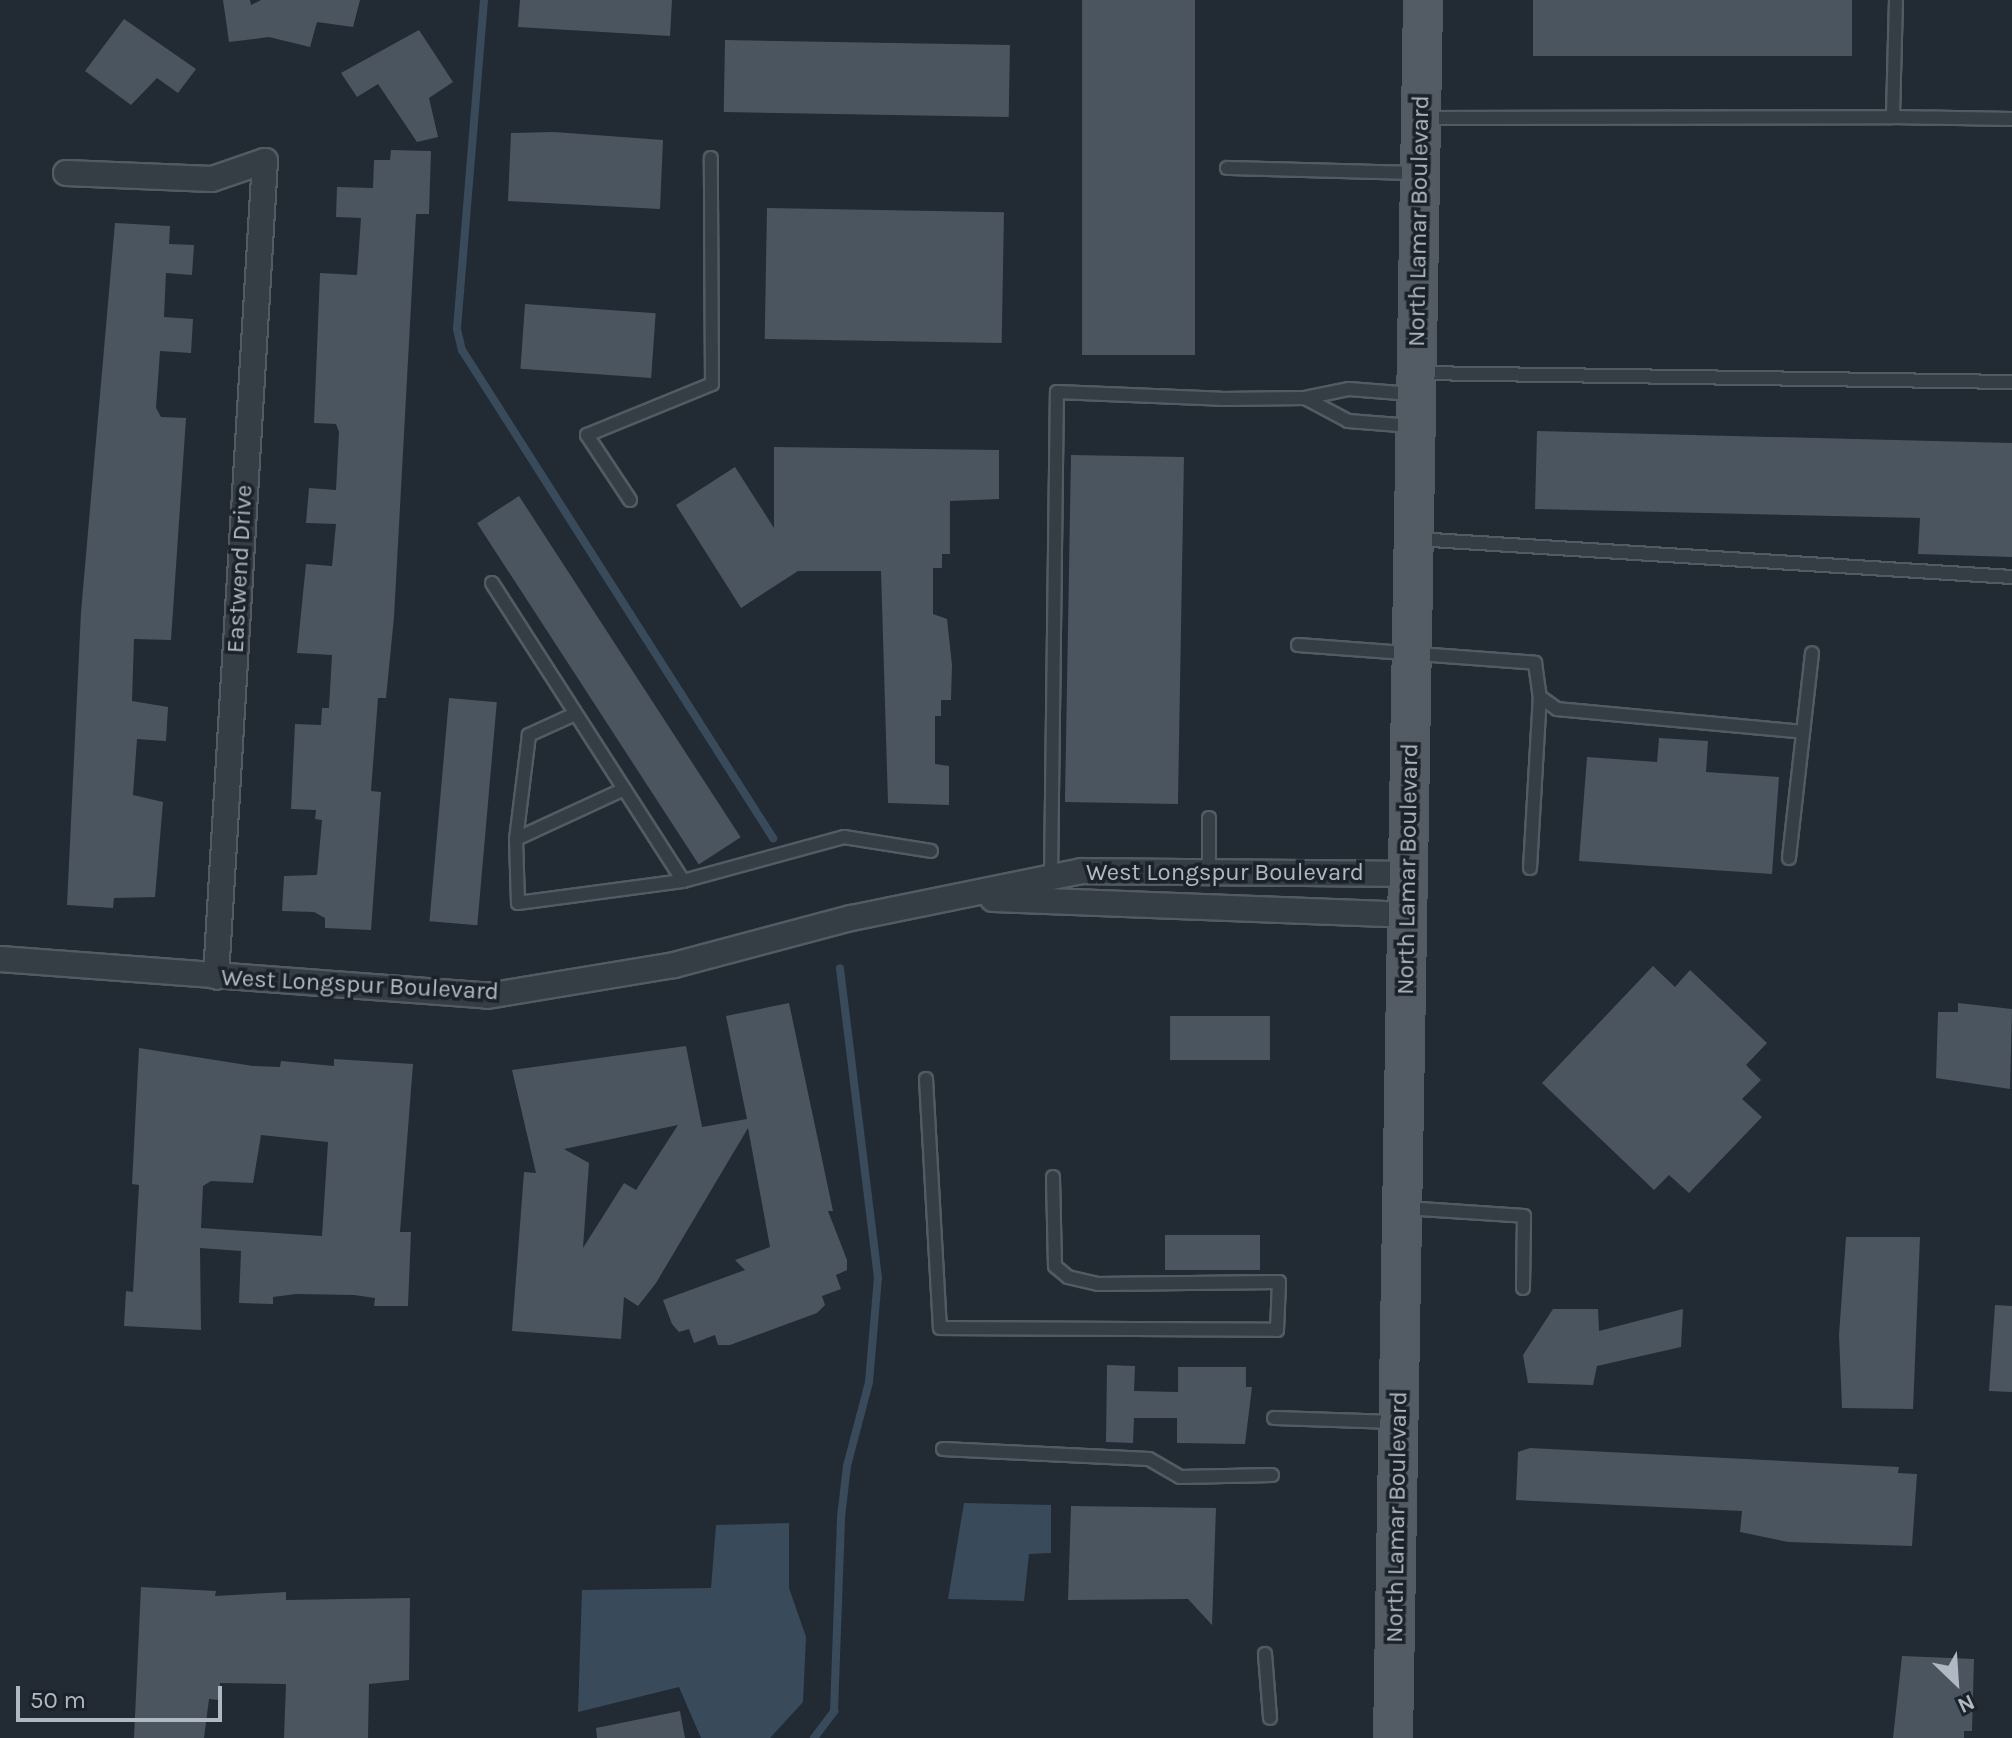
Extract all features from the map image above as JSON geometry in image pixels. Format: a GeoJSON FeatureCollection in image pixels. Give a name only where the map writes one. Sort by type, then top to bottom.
{"type":"FeatureCollection","features":[{"type":"Feature","properties":{"kind":"main road","name":"North Lamar Boulevard"},"geometry":{"type":"LineString","coordinates":[[1393,1738],[1423,0]]}},
{"type":"Feature","properties":{"kind":"street","name":"Eastwend Drive"},"geometry":{"type":"LineString","coordinates":[[66,173],[212,179],[265,161],[216,977]]}},
{"type":"Feature","properties":{"kind":"street","name":"West Longspur Boulevard"},"geometry":{"type":"LineString","coordinates":[[0,959],[487,996],[674,965],[780,935],[1051,877],[1209,869],[1407,874]]}},
{"type":"Feature","properties":{"kind":"street","name":"West Longspur Boulevard"},"geometry":{"type":"LineString","coordinates":[[950,898],[1407,915]]}},
{"type":"Feature","properties":{"kind":"lane"},"geometry":{"type":"LineString","coordinates":[[1893,117],[1896,0]]}},
{"type":"Feature","properties":{"kind":"lane"},"geometry":{"type":"LineString","coordinates":[[1421,118],[2012,119]]}},
{"type":"Feature","properties":{"kind":"lane"},"geometry":{"type":"LineString","coordinates":[[630,500],[587,435],[712,384],[711,158]]}},
{"type":"Feature","properties":{"kind":"lane"},"geometry":{"type":"LineString","coordinates":[[1227,168],[1420,173]]}},
{"type":"Feature","properties":{"kind":"lane"},"geometry":{"type":"LineString","coordinates":[[1051,877],[1057,392],[1305,398],[1349,389],[1416,398],[2012,382]]}},
{"type":"Feature","properties":{"kind":"lane"},"geometry":{"type":"LineString","coordinates":[[1305,398],[1348,421],[1416,398]]}},
{"type":"Feature","properties":{"kind":"lane"},"geometry":{"type":"LineString","coordinates":[[1413,539],[2012,577]]}},
{"type":"Feature","properties":{"kind":"lane"},"geometry":{"type":"LineString","coordinates":[[492,583],[683,881]]}},
{"type":"Feature","properties":{"kind":"lane"},"geometry":{"type":"LineString","coordinates":[[1298,645],[1411,649],[1535,663],[1540,697],[1530,868]]}},
{"type":"Feature","properties":{"kind":"lane"},"geometry":{"type":"LineString","coordinates":[[1789,858],[1812,653]]}},
{"type":"Feature","properties":{"kind":"lane"},"geometry":{"type":"LineString","coordinates":[[1540,697],[1557,709],[1803,732]]}},
{"type":"Feature","properties":{"kind":"lane"},"geometry":{"type":"LineString","coordinates":[[575,714],[529,735],[516,839],[518,903],[683,881],[844,837],[931,851]]}},
{"type":"Feature","properties":{"kind":"lane"},"geometry":{"type":"LineString","coordinates":[[516,839],[624,789]]}},
{"type":"Feature","properties":{"kind":"lane"},"geometry":{"type":"LineString","coordinates":[[1209,818],[1209,869]]}},
{"type":"Feature","properties":{"kind":"lane"},"geometry":{"type":"LineString","coordinates":[[926,1079],[940,1328],[1277,1330],[1279,1282],[1098,1284],[1068,1277],[1055,1266],[1053,1177]]}},
{"type":"Feature","properties":{"kind":"lane"},"geometry":{"type":"LineString","coordinates":[[1402,1208],[1524,1216],[1523,1288]]}},
{"type":"Feature","properties":{"kind":"lane"},"geometry":{"type":"LineString","coordinates":[[1274,1418],[1398,1422]]}},
{"type":"Feature","properties":{"kind":"lane"},"geometry":{"type":"LineString","coordinates":[[943,1449],[1149,1459],[1180,1477],[1272,1475]]}},
{"type":"Feature","properties":{"kind":"lane"},"geometry":{"type":"LineString","coordinates":[[1265,1654],[1270,1718]]}},
{"type":"Feature","properties":{"kind":"water"},"geometry":{"type":"Polygon","coordinates":[[[964,1503],[1051,1505],[1051,1553],[1029,1554],[1024,1601],[948,1599],[964,1503]]]}},
{"type":"Feature","properties":{"kind":"water"},"geometry":{"type":"Polygon","coordinates":[[[789,1523],[789,1588],[806,1637],[803,1702],[770,1738],[701,1738],[679,1687],[578,1712],[582,1590],[711,1588],[716,1525],[789,1523]]]}},
{"type":"Feature","properties":{"kind":"building"},"geometry":{"type":"Polygon","coordinates":[[[223,0],[250,0],[251,5],[261,0],[360,0],[353,27],[317,22],[310,47],[269,37],[229,42],[223,0]]]}},
{"type":"Feature","properties":{"kind":"building"},"geometry":{"type":"Polygon","coordinates":[[[520,0],[672,0],[670,36],[518,27],[520,0]]]}},
{"type":"Feature","properties":{"kind":"building"},"geometry":{"type":"Polygon","coordinates":[[[1082,0],[1195,0],[1195,355],[1082,355],[1082,0]]]}},
{"type":"Feature","properties":{"kind":"building"},"geometry":{"type":"Polygon","coordinates":[[[1533,0],[1852,0],[1852,56],[1533,56],[1533,0]]]}},
{"type":"Feature","properties":{"kind":"building"},"geometry":{"type":"Polygon","coordinates":[[[124,19],[196,69],[178,93],[157,78],[131,105],[85,71],[124,19]]]}},
{"type":"Feature","properties":{"kind":"building"},"geometry":{"type":"Polygon","coordinates":[[[419,30],[453,82],[429,98],[438,137],[417,142],[378,84],[357,97],[341,73],[419,30]]]}},
{"type":"Feature","properties":{"kind":"building"},"geometry":{"type":"Polygon","coordinates":[[[725,40],[1010,45],[1009,117],[724,112],[725,40]]]}},
{"type":"Feature","properties":{"kind":"building"},"geometry":{"type":"Polygon","coordinates":[[[554,132],[663,140],[660,209],[508,201],[511,133],[554,132]]]}},
{"type":"Feature","properties":{"kind":"building"},"geometry":{"type":"Polygon","coordinates":[[[391,150],[431,151],[429,214],[416,214],[394,617],[386,698],[378,698],[371,791],[381,792],[371,930],[325,928],[325,918],[314,912],[282,911],[284,876],[317,875],[322,820],[315,819],[316,810],[291,809],[295,724],[321,725],[322,708],[329,708],[332,655],[297,653],[306,564],[332,566],[336,524],[306,523],[309,488],[336,490],[339,432],[336,424],[314,423],[320,273],[357,275],[361,218],[336,217],[337,187],[373,188],[374,160],[390,160],[391,150]]]}},
{"type":"Feature","properties":{"kind":"building"},"geometry":{"type":"Polygon","coordinates":[[[767,208],[1004,212],[1002,343],[765,339],[767,208]]]}},
{"type":"Feature","properties":{"kind":"building"},"geometry":{"type":"Polygon","coordinates":[[[115,223],[170,226],[169,244],[194,245],[192,275],[166,273],[164,317],[193,319],[191,353],[160,351],[156,408],[161,417],[186,418],[171,640],[134,639],[132,701],[168,707],[166,741],[137,739],[133,795],[163,802],[155,897],[114,898],[113,908],[67,905],[81,612],[115,223]]]}},
{"type":"Feature","properties":{"kind":"building"},"geometry":{"type":"Polygon","coordinates":[[[525,304],[656,313],[651,378],[520,369],[525,304]]]}},
{"type":"Feature","properties":{"kind":"building"},"geometry":{"type":"Polygon","coordinates":[[[1537,431],[2012,443],[2012,557],[1918,554],[1920,518],[1535,509],[1537,431]]]}},
{"type":"Feature","properties":{"kind":"building"},"geometry":{"type":"Polygon","coordinates":[[[774,447],[999,450],[999,499],[950,501],[950,554],[942,554],[942,568],[933,568],[933,614],[947,619],[952,665],[951,700],[941,700],[941,716],[935,716],[935,764],[949,766],[949,805],[888,803],[881,571],[798,571],[741,608],[676,505],[735,467],[774,528],[774,447]]]}},
{"type":"Feature","properties":{"kind":"building"},"geometry":{"type":"Polygon","coordinates":[[[1071,455],[1184,457],[1178,804],[1065,802],[1071,455]]]}},
{"type":"Feature","properties":{"kind":"building"},"geometry":{"type":"Polygon","coordinates":[[[519,496],[741,837],[699,865],[477,523],[519,496]]]}},
{"type":"Feature","properties":{"kind":"building"},"geometry":{"type":"Polygon","coordinates":[[[449,698],[497,702],[477,925],[429,921],[449,698]]]}},
{"type":"Feature","properties":{"kind":"building"},"geometry":{"type":"Polygon","coordinates":[[[1659,738],[1708,741],[1706,772],[1779,777],[1772,874],[1579,861],[1587,757],[1657,762],[1659,738]]]}},
{"type":"Feature","properties":{"kind":"building"},"geometry":{"type":"Polygon","coordinates":[[[1653,966],[1675,987],[1690,970],[1767,1043],[1746,1065],[1761,1080],[1742,1099],[1762,1117],[1689,1193],[1669,1175],[1654,1190],[1542,1083],[1653,966]]]}},
{"type":"Feature","properties":{"kind":"building"},"geometry":{"type":"Polygon","coordinates":[[[789,1003],[833,1211],[828,1211],[847,1260],[847,1270],[836,1275],[841,1289],[822,1296],[825,1305],[817,1313],[730,1345],[718,1345],[715,1335],[694,1343],[689,1329],[679,1332],[672,1324],[663,1300],[745,1270],[735,1260],[770,1247],[748,1128],[656,1283],[638,1306],[624,1297],[621,1339],[512,1331],[524,1172],[536,1173],[512,1070],[686,1046],[702,1127],[747,1119],[726,1016],[789,1003]],[[678,1125],[564,1149],[589,1163],[583,1248],[624,1183],[636,1190],[678,1125]]]}},
{"type":"Feature","properties":{"kind":"building"},"geometry":{"type":"Polygon","coordinates":[[[1958,1003],[2012,1009],[2010,1089],[1936,1078],[1938,1012],[1958,1012],[1958,1003]]]}},
{"type":"Feature","properties":{"kind":"building"},"geometry":{"type":"Polygon","coordinates":[[[1170,1016],[1270,1016],[1270,1060],[1170,1060],[1170,1016]]]}},
{"type":"Feature","properties":{"kind":"building"},"geometry":{"type":"Polygon","coordinates":[[[139,1048],[253,1066],[280,1067],[281,1061],[334,1066],[334,1059],[413,1064],[400,1232],[411,1232],[408,1306],[374,1306],[375,1298],[354,1295],[296,1294],[273,1297],[273,1304],[239,1303],[241,1251],[200,1248],[201,1330],[124,1326],[126,1291],[133,1292],[139,1185],[132,1184],[139,1048]],[[261,1135],[253,1183],[211,1181],[203,1186],[201,1228],[322,1236],[328,1142],[261,1135]]]}},
{"type":"Feature","properties":{"kind":"building"},"geometry":{"type":"Polygon","coordinates":[[[1165,1235],[1260,1235],[1260,1270],[1165,1270],[1165,1235]]]}},
{"type":"Feature","properties":{"kind":"building"},"geometry":{"type":"Polygon","coordinates":[[[1846,1237],[1920,1237],[1913,1409],[1842,1408],[1839,1335],[1846,1237]]]}},
{"type":"Feature","properties":{"kind":"building"},"geometry":{"type":"Polygon","coordinates":[[[1995,1305],[2012,1306],[2012,1392],[1989,1391],[1995,1305]]]}},
{"type":"Feature","properties":{"kind":"building"},"geometry":{"type":"Polygon","coordinates":[[[1553,1309],[1598,1309],[1599,1331],[1683,1309],[1681,1347],[1597,1366],[1593,1385],[1528,1383],[1523,1355],[1553,1309]]]}},
{"type":"Feature","properties":{"kind":"building"},"geometry":{"type":"Polygon","coordinates":[[[1107,1365],[1135,1366],[1134,1391],[1178,1392],[1178,1367],[1246,1367],[1246,1387],[1252,1387],[1245,1444],[1177,1443],[1177,1418],[1134,1418],[1133,1443],[1106,1442],[1107,1365]]]}},
{"type":"Feature","properties":{"kind":"building"},"geometry":{"type":"Polygon","coordinates":[[[1530,1448],[1899,1467],[1898,1473],[1917,1474],[1912,1546],[1788,1542],[1740,1532],[1742,1511],[1516,1500],[1518,1452],[1530,1448]]]}},
{"type":"Feature","properties":{"kind":"building"},"geometry":{"type":"Polygon","coordinates":[[[1071,1506],[1216,1508],[1212,1625],[1188,1599],[1068,1600],[1071,1506]]]}},
{"type":"Feature","properties":{"kind":"building"},"geometry":{"type":"Polygon","coordinates":[[[141,1587],[216,1591],[215,1596],[286,1592],[286,1600],[410,1598],[409,1680],[369,1684],[368,1738],[284,1738],[286,1684],[220,1683],[219,1700],[209,1699],[204,1738],[134,1738],[141,1587]]]}},
{"type":"Feature","properties":{"kind":"building"},"geometry":{"type":"Polygon","coordinates":[[[1902,1656],[1974,1659],[1972,1731],[1964,1731],[1964,1738],[1893,1738],[1902,1656]]]}},
{"type":"Feature","properties":{"kind":"building"},"geometry":{"type":"Polygon","coordinates":[[[680,1711],[685,1738],[597,1738],[596,1728],[680,1711]]]}},
{"type":"Feature","properties":{"kind":"waterway"},"geometry":{"type":"LineString","coordinates":[[484,0],[457,329],[462,350],[773,838]]}},
{"type":"Feature","properties":{"kind":"waterway"},"geometry":{"type":"LineString","coordinates":[[814,1738],[834,1711],[841,1517],[847,1466],[869,1382],[878,1278],[840,968]]}}]}
